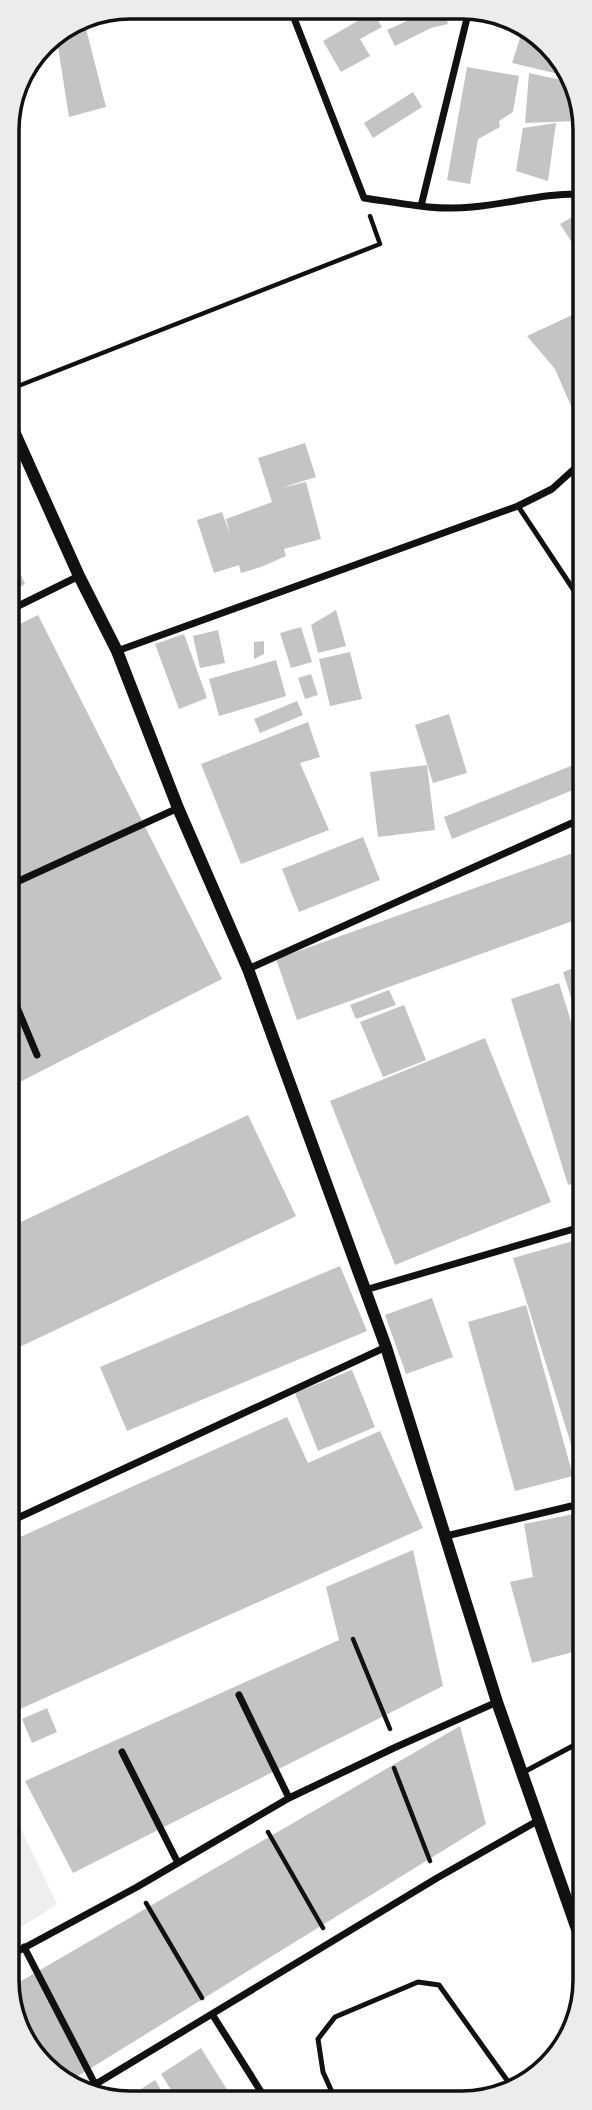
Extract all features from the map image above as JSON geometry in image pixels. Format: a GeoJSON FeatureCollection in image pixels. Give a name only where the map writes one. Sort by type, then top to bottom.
{"type":"FeatureCollection","features":[{"type":"Feature","properties":{"kind":"street"},"geometry":{"type":"LineString","coordinates":[[294,19],[364,198],[421,206],[470,208],[559,194],[573,195]]}},
{"type":"Feature","properties":{"kind":"street"},"geometry":{"type":"LineString","coordinates":[[421,206],[468,20]]}},
{"type":"Feature","properties":{"kind":"street"},"geometry":{"type":"LineString","coordinates":[[19,442],[79,576],[117,651],[178,808],[248,969],[386,1347],[497,1702],[573,1918]]}},
{"type":"Feature","properties":{"kind":"street"},"geometry":{"type":"LineString","coordinates":[[117,651],[518,506],[552,489],[573,470]]}},
{"type":"Feature","properties":{"kind":"street"},"geometry":{"type":"LineString","coordinates":[[19,606],[79,576]]}},
{"type":"Feature","properties":{"kind":"street"},"geometry":{"type":"LineString","coordinates":[[19,881],[178,808]]}},
{"type":"Feature","properties":{"kind":"street"},"geometry":{"type":"LineString","coordinates":[[248,969],[573,823]]}},
{"type":"Feature","properties":{"kind":"street"},"geometry":{"type":"LineString","coordinates":[[19,1012],[37,1055]]}},
{"type":"Feature","properties":{"kind":"street"},"geometry":{"type":"LineString","coordinates":[[364,1290],[573,1229]]}},
{"type":"Feature","properties":{"kind":"street"},"geometry":{"type":"LineString","coordinates":[[19,1516],[386,1347]]}},
{"type":"Feature","properties":{"kind":"street"},"geometry":{"type":"LineString","coordinates":[[446,1536],[573,1506]]}},
{"type":"Feature","properties":{"kind":"street"},"geometry":{"type":"LineString","coordinates":[[239,1695],[289,1798]]}},
{"type":"Feature","properties":{"kind":"street"},"geometry":{"type":"LineString","coordinates":[[19,1950],[137,1887],[289,1798],[396,1746],[497,1702]]}},
{"type":"Feature","properties":{"kind":"street"},"geometry":{"type":"LineString","coordinates":[[122,1752],[178,1863]]}},
{"type":"Feature","properties":{"kind":"street"},"geometry":{"type":"LineString","coordinates":[[24,1947],[95,2084],[437,1878],[539,1820]]}},
{"type":"Feature","properties":{"kind":"street"},"geometry":{"type":"LineString","coordinates":[[212,2014],[261,2091]]}},
{"type":"Feature","properties":{"kind":"lane"},"geometry":{"type":"LineString","coordinates":[[518,506],[573,589]]}},
{"type":"Feature","properties":{"kind":"lane"},"geometry":{"type":"LineString","coordinates":[[522,1773],[573,1746]]}},
{"type":"Feature","properties":{"kind":"lane"},"geometry":{"type":"LineString","coordinates":[[332,2091],[323,2072],[318,2039],[335,2017],[418,1982],[439,1985],[507,2081]]}},
{"type":"Feature","properties":{"kind":"path"},"geometry":{"type":"LineString","coordinates":[[19,386],[380,244]]}},
{"type":"Feature","properties":{"kind":"path"},"geometry":{"type":"LineString","coordinates":[[353,1639],[396,1746]]}},
{"type":"Feature","properties":{"kind":"path"},"geometry":{"type":"LineString","coordinates":[[388,1751],[437,1878]]}},
{"type":"Feature","properties":{"kind":"path"},"geometry":{"type":"LineString","coordinates":[[260,1816],[333,1943]]}},
{"type":"Feature","properties":{"kind":"path"},"geometry":{"type":"LineString","coordinates":[[137,1887],[212,2014]]}},
{"type":"Feature","properties":{"kind":"shaded area"},"geometry":{"type":"Polygon","coordinates":[[[19,1825],[57,1904],[19,1929],[19,1825]]]}},
{"type":"Feature","properties":{"kind":"building"},"geometry":{"type":"Polygon","coordinates":[[[361,19],[377,19],[382,27],[360,39],[370,56],[341,72],[323,41],[361,19]]]}},
{"type":"Feature","properties":{"kind":"building"},"geometry":{"type":"Polygon","coordinates":[[[411,19],[447,19],[448,24],[431,28],[395,46],[387,30],[411,19]]]}},
{"type":"Feature","properties":{"kind":"building"},"geometry":{"type":"Polygon","coordinates":[[[86,29],[106,107],[69,117],[58,46],[86,29]]]}},
{"type":"Feature","properties":{"kind":"building"},"geometry":{"type":"Polygon","coordinates":[[[521,36],[540,52],[557,74],[512,63],[521,36]]]}},
{"type":"Feature","properties":{"kind":"building"},"geometry":{"type":"Polygon","coordinates":[[[467,67],[519,76],[513,112],[499,121],[500,127],[478,139],[470,184],[447,180],[467,67]]]}},
{"type":"Feature","properties":{"kind":"building"},"geometry":{"type":"Polygon","coordinates":[[[529,73],[560,80],[571,108],[572,121],[525,123],[529,73]]]}},
{"type":"Feature","properties":{"kind":"building"},"geometry":{"type":"Polygon","coordinates":[[[413,92],[422,107],[373,138],[364,123],[413,92]]]}},
{"type":"Feature","properties":{"kind":"building"},"geometry":{"type":"Polygon","coordinates":[[[556,123],[548,181],[516,171],[523,128],[556,123]]]}},
{"type":"Feature","properties":{"kind":"building"},"geometry":{"type":"Polygon","coordinates":[[[573,217],[573,244],[560,224],[573,217]]]}},
{"type":"Feature","properties":{"kind":"building"},"geometry":{"type":"Polygon","coordinates":[[[573,315],[573,411],[555,369],[527,336],[573,315]]]}},
{"type":"Feature","properties":{"kind":"building"},"geometry":{"type":"Polygon","coordinates":[[[305,443],[316,477],[281,488],[306,482],[321,539],[284,549],[286,556],[261,567],[241,573],[239,565],[214,573],[197,520],[222,512],[230,534],[226,519],[272,502],[258,458],[305,443]]]}},
{"type":"Feature","properties":{"kind":"building"},"geometry":{"type":"Polygon","coordinates":[[[19,571],[25,584],[19,587],[19,571]]]}},
{"type":"Feature","properties":{"kind":"building"},"geometry":{"type":"Polygon","coordinates":[[[336,610],[346,646],[318,653],[311,625],[336,610]]]}},
{"type":"Feature","properties":{"kind":"building"},"geometry":{"type":"Polygon","coordinates":[[[38,615],[222,979],[19,1082],[19,624],[38,615]]]}},
{"type":"Feature","properties":{"kind":"building"},"geometry":{"type":"Polygon","coordinates":[[[301,627],[312,662],[291,668],[280,633],[301,627]]]}},
{"type":"Feature","properties":{"kind":"building"},"geometry":{"type":"Polygon","coordinates":[[[218,630],[225,663],[200,668],[193,636],[218,630]]]}},
{"type":"Feature","properties":{"kind":"building"},"geometry":{"type":"Polygon","coordinates":[[[184,634],[207,698],[179,709],[155,644],[184,634]]]}},
{"type":"Feature","properties":{"kind":"building"},"geometry":{"type":"Polygon","coordinates":[[[264,641],[264,654],[254,659],[254,642],[264,641]]]}},
{"type":"Feature","properties":{"kind":"building"},"geometry":{"type":"Polygon","coordinates":[[[350,652],[362,699],[330,706],[319,659],[350,652]]]}},
{"type":"Feature","properties":{"kind":"building"},"geometry":{"type":"Polygon","coordinates":[[[276,660],[286,696],[219,716],[209,679],[276,660]]]}},
{"type":"Feature","properties":{"kind":"building"},"geometry":{"type":"Polygon","coordinates":[[[311,674],[318,695],[305,699],[298,678],[311,674]]]}},
{"type":"Feature","properties":{"kind":"building"},"geometry":{"type":"Polygon","coordinates":[[[297,701],[303,715],[260,733],[254,719],[297,701]]]}},
{"type":"Feature","properties":{"kind":"building"},"geometry":{"type":"Polygon","coordinates":[[[449,714],[467,773],[433,783],[415,725],[449,714]]]}},
{"type":"Feature","properties":{"kind":"building"},"geometry":{"type":"Polygon","coordinates":[[[308,722],[320,757],[300,763],[329,830],[241,864],[201,764],[308,722]]]}},
{"type":"Feature","properties":{"kind":"building"},"geometry":{"type":"Polygon","coordinates":[[[427,765],[435,830],[378,837],[370,772],[427,765]]]}},
{"type":"Feature","properties":{"kind":"building"},"geometry":{"type":"Polygon","coordinates":[[[573,765],[573,790],[452,839],[444,817],[573,765]]]}},
{"type":"Feature","properties":{"kind":"building"},"geometry":{"type":"Polygon","coordinates":[[[363,837],[380,880],[299,912],[282,869],[363,837]]]}},
{"type":"Feature","properties":{"kind":"building"},"geometry":{"type":"Polygon","coordinates":[[[573,853],[573,921],[297,1020],[276,959],[573,853]]]}},
{"type":"Feature","properties":{"kind":"building"},"geometry":{"type":"Polygon","coordinates":[[[573,968],[573,1004],[563,972],[573,968]]]}},
{"type":"Feature","properties":{"kind":"building"},"geometry":{"type":"Polygon","coordinates":[[[559,983],[573,1028],[573,1183],[568,1185],[511,999],[559,983]]]}},
{"type":"Feature","properties":{"kind":"building"},"geometry":{"type":"Polygon","coordinates":[[[389,990],[396,1005],[356,1019],[350,1005],[389,990]]]}},
{"type":"Feature","properties":{"kind":"building"},"geometry":{"type":"Polygon","coordinates":[[[404,1005],[426,1060],[383,1077],[360,1022],[404,1005]]]}},
{"type":"Feature","properties":{"kind":"building"},"geometry":{"type":"Polygon","coordinates":[[[485,1038],[551,1202],[395,1265],[330,1101],[485,1038]]]}},
{"type":"Feature","properties":{"kind":"building"},"geometry":{"type":"Polygon","coordinates":[[[248,1115],[296,1216],[19,1347],[19,1223],[248,1115]]]}},
{"type":"Feature","properties":{"kind":"building"},"geometry":{"type":"Polygon","coordinates":[[[573,1241],[573,1451],[513,1258],[573,1241]]]}},
{"type":"Feature","properties":{"kind":"building"},"geometry":{"type":"Polygon","coordinates":[[[340,1266],[367,1331],[127,1431],[100,1367],[340,1266]]]}},
{"type":"Feature","properties":{"kind":"building"},"geometry":{"type":"Polygon","coordinates":[[[432,1298],[453,1357],[406,1374],[385,1315],[432,1298]]]}},
{"type":"Feature","properties":{"kind":"building"},"geometry":{"type":"Polygon","coordinates":[[[526,1305],[573,1476],[515,1491],[468,1322],[526,1305]]]}},
{"type":"Feature","properties":{"kind":"building"},"geometry":{"type":"Polygon","coordinates":[[[352,1370],[375,1427],[318,1451],[295,1393],[352,1370]]]}},
{"type":"Feature","properties":{"kind":"building"},"geometry":{"type":"Polygon","coordinates":[[[287,1417],[308,1463],[380,1431],[423,1528],[19,1710],[19,1538],[287,1417]]]}},
{"type":"Feature","properties":{"kind":"building"},"geometry":{"type":"Polygon","coordinates":[[[573,1514],[573,1652],[532,1663],[510,1582],[533,1577],[524,1524],[573,1514]]]}},
{"type":"Feature","properties":{"kind":"building"},"geometry":{"type":"Polygon","coordinates":[[[413,1550],[443,1686],[73,1873],[25,1781],[339,1640],[326,1587],[413,1550]]]}},
{"type":"Feature","properties":{"kind":"building"},"geometry":{"type":"Polygon","coordinates":[[[47,1708],[57,1732],[32,1743],[22,1719],[47,1708]]]}},
{"type":"Feature","properties":{"kind":"building"},"geometry":{"type":"Polygon","coordinates":[[[460,1726],[486,1824],[77,2077],[63,2068],[38,2042],[25,2016],[19,1982],[460,1726]]]}},
{"type":"Feature","properties":{"kind":"building"},"geometry":{"type":"Polygon","coordinates":[[[201,2048],[228,2091],[172,2091],[161,2074],[201,2048]]]}},
{"type":"Feature","properties":{"kind":"building"},"geometry":{"type":"Polygon","coordinates":[[[155,2080],[162,2091],[138,2091],[155,2080]]]}}]}
